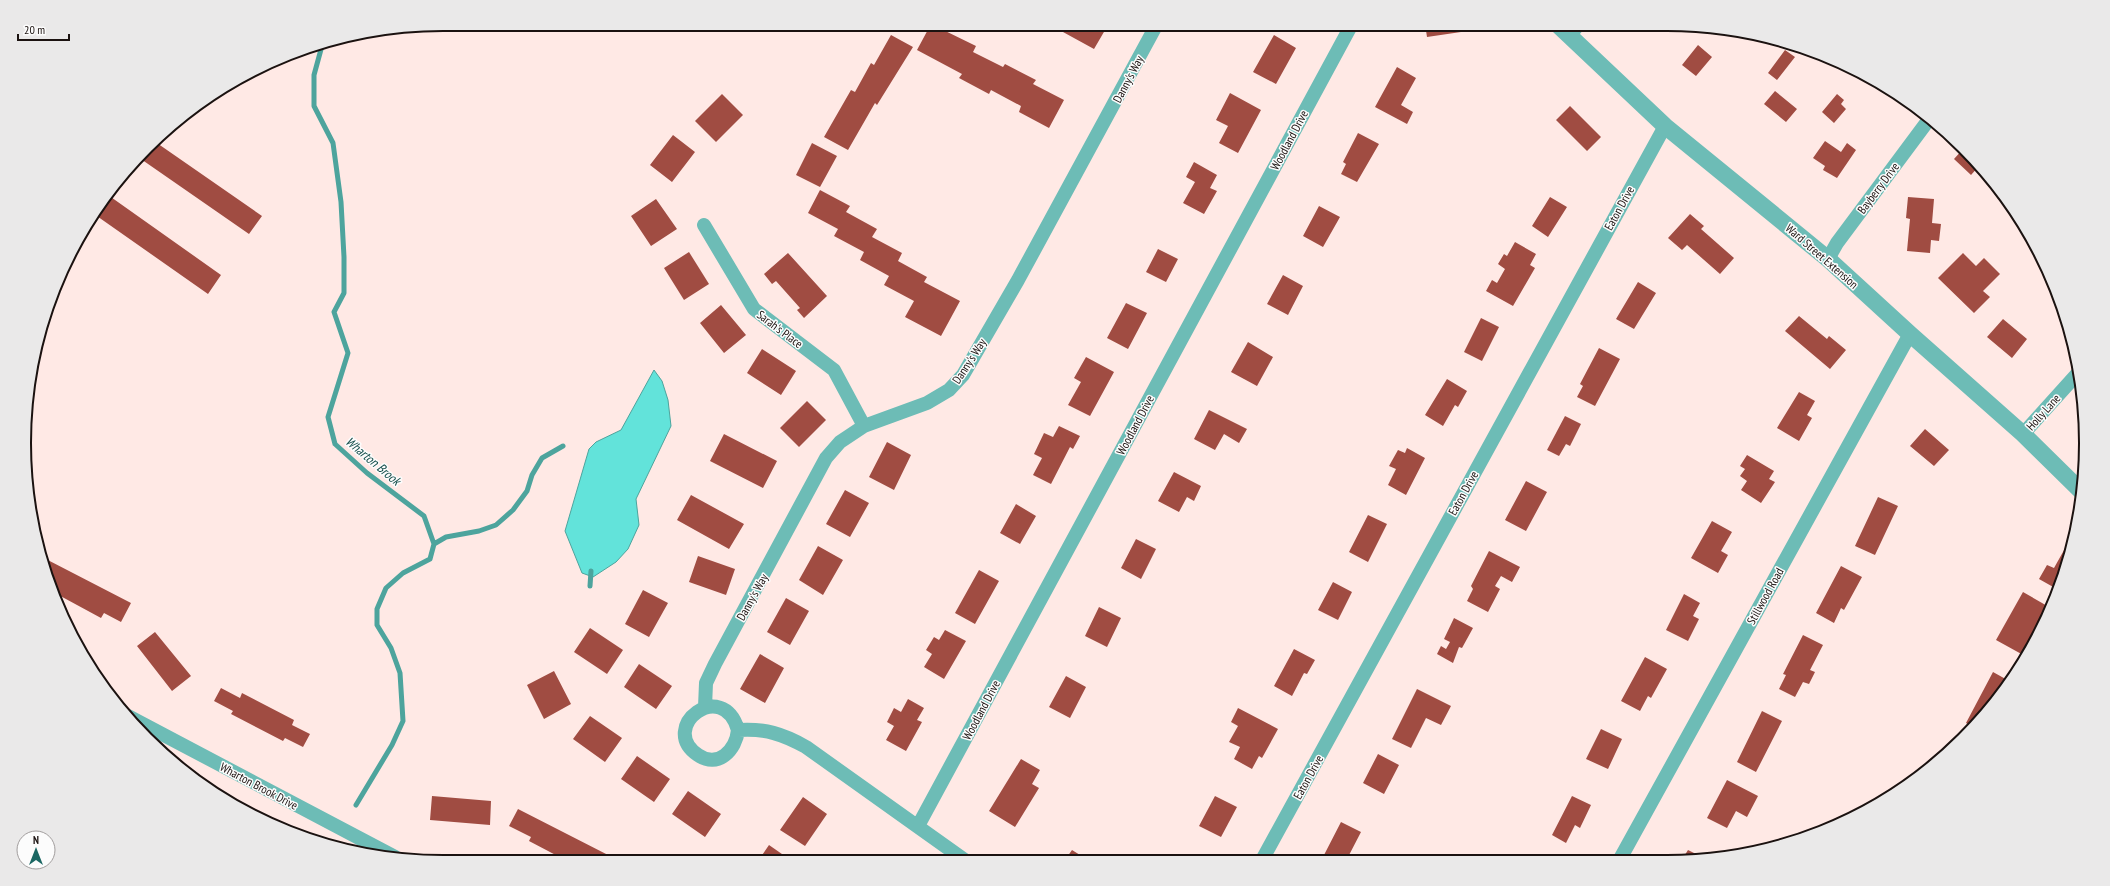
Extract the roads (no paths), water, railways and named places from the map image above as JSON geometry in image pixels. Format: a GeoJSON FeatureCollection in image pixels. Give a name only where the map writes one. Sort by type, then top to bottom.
{"type":"FeatureCollection","features":[{"type":"Feature","properties":{"kind":"street","name":"Danny's Way"},"geometry":{"type":"LineString","coordinates":[[705,707],[706,683],[826,458],[840,442],[864,426],[927,403],[949,390],[963,375],[1018,280],[1153,31]]}},
{"type":"Feature","properties":{"kind":"street","name":"Woodland Drive"},"geometry":{"type":"LineString","coordinates":[[918,826],[1348,31]]}},
{"type":"Feature","properties":{"kind":"street","name":"Ward Street Extension"},"geometry":{"type":"LineString","coordinates":[[1575,31],[1665,126],[1828,259],[2023,434],[2076,487]]}},
{"type":"Feature","properties":{"kind":"street","name":"Bayberry Drive"},"geometry":{"type":"LineString","coordinates":[[1828,259],[1837,243],[1926,123]]}},
{"type":"Feature","properties":{"kind":"street","name":"Eaton Drive"},"geometry":{"type":"LineString","coordinates":[[1265,855],[1665,126]]}},
{"type":"Feature","properties":{"kind":"street","name":"Sarah's Place"},"geometry":{"type":"LineString","coordinates":[[704,225],[754,309],[834,370],[864,426]]}},
{"type":"Feature","properties":{"kind":"street","name":"Stillwood Road"},"geometry":{"type":"LineString","coordinates":[[1622,855],[1910,334]]}},
{"type":"Feature","properties":{"kind":"street","name":"Holly Lane"},"geometry":{"type":"LineString","coordinates":[[2023,434],[2073,378]]}},
{"type":"Feature","properties":{"kind":"street"},"geometry":{"type":"LineString","coordinates":[[705,707],[723,709],[735,722],[738,730],[736,741],[731,751],[722,757],[711,759],[700,757],[691,750],[686,740],[685,729],[689,719],[696,712],[705,707]]}},
{"type":"Feature","properties":{"kind":"street","name":"Wharton Brook Drive"},"geometry":{"type":"LineString","coordinates":[[141,723],[381,850]]}},
{"type":"Feature","properties":{"kind":"street"},"geometry":{"type":"LineString","coordinates":[[738,730],[754,729],[789,738],[844,773],[874,796],[959,855]]}},
{"type":"Feature","properties":{"kind":"water"},"geometry":{"type":"Polygon","coordinates":[[[654,370],[662,381],[668,400],[671,426],[636,499],[639,525],[628,549],[616,562],[593,577],[582,573],[565,531],[589,449],[596,442],[621,430],[654,370]]]}},
{"type":"Feature","properties":{"kind":"waterway","name":"Wharton Brook"},"geometry":{"type":"LineString","coordinates":[[321,50],[314,75],[314,106],[333,143],[341,202],[344,257],[344,293],[334,312],[348,353],[328,417],[335,444],[367,473],[424,516],[434,544],[430,559],[403,573],[386,588],[377,609],[377,625],[391,648],[400,673],[403,721],[392,745],[356,805]]}},
{"type":"Feature","properties":{"kind":"waterway"},"geometry":{"type":"LineString","coordinates":[[434,544],[446,537],[479,531],[496,525],[513,510],[527,491],[532,475],[542,458],[563,446]]}},
{"type":"Feature","properties":{"kind":"waterway"},"geometry":{"type":"LineString","coordinates":[[590,586],[591,571]]}}]}
